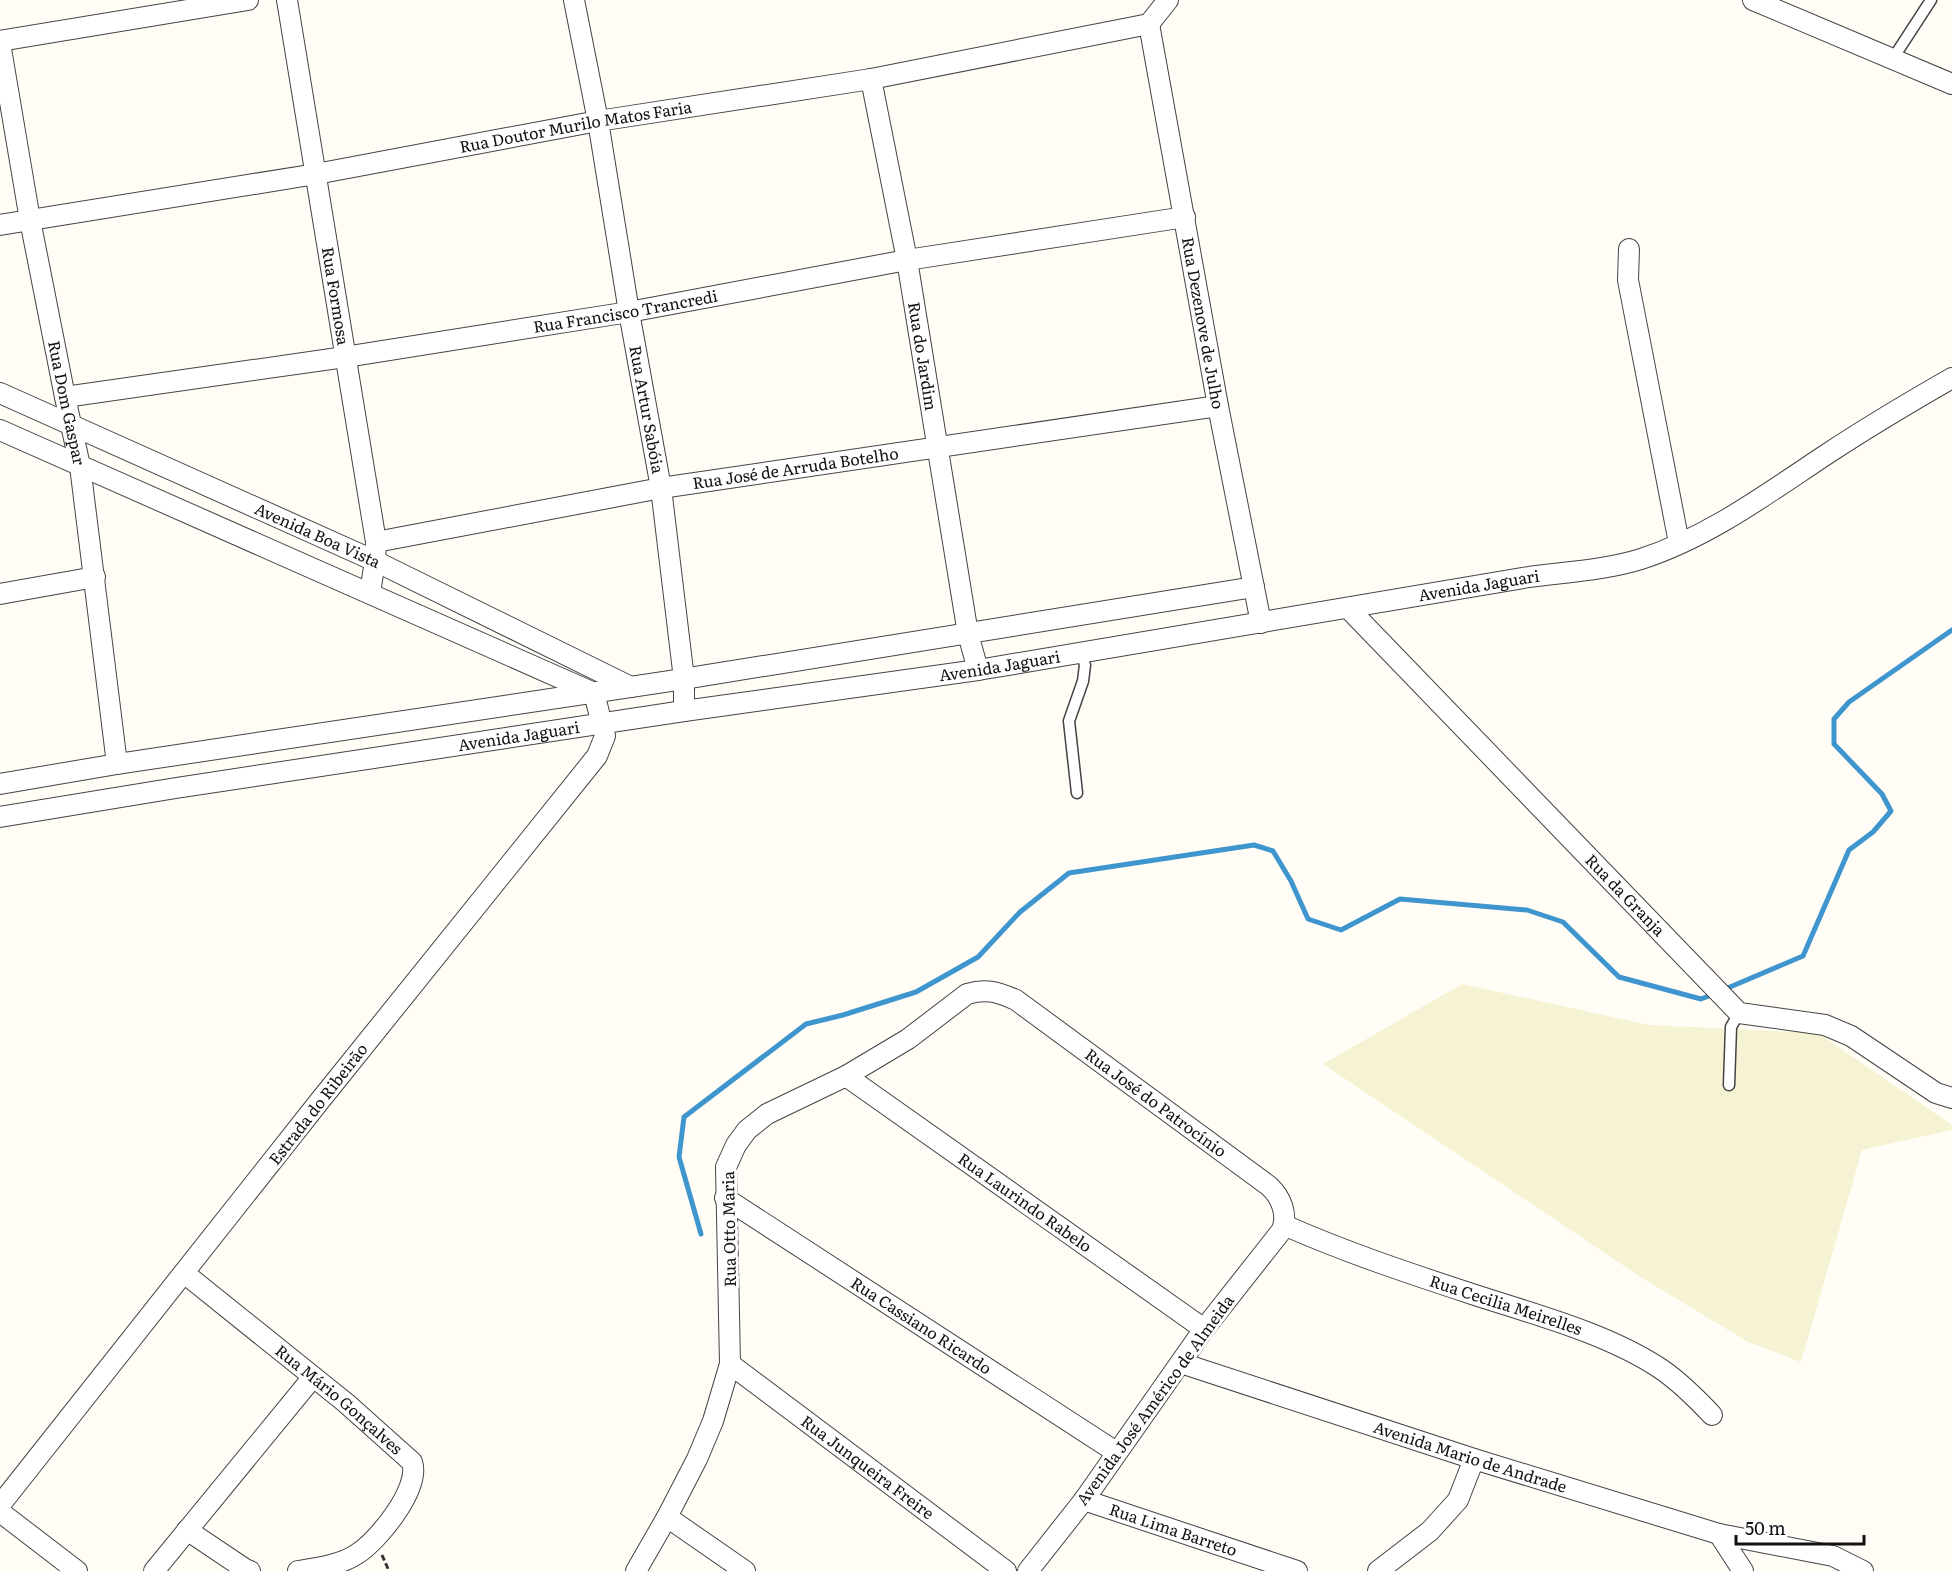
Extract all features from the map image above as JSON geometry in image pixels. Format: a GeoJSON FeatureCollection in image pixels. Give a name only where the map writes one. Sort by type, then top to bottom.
{"type":"FeatureCollection","features":[{"type":"Feature","properties":{"kind":"street"},"geometry":{"type":"LineString","coordinates":[[0,42],[248,0]]}},
{"type":"Feature","properties":{"kind":"street","name":"Rua Formosa"},"geometry":{"type":"LineString","coordinates":[[287,0],[375,551],[370,593]]}},
{"type":"Feature","properties":{"kind":"street","name":"Rua Artur Sabóia"},"geometry":{"type":"LineString","coordinates":[[574,0],[598,121],[661,488],[684,679],[684,711]]}},
{"type":"Feature","properties":{"kind":"street"},"geometry":{"type":"LineString","coordinates":[[1149,24],[1168,0]]}},
{"type":"Feature","properties":{"kind":"street"},"geometry":{"type":"LineString","coordinates":[[1753,0],[1952,84]]}},
{"type":"Feature","properties":{"kind":"street","name":"Rua Doutor Murilo Matos Faria"},"geometry":{"type":"LineString","coordinates":[[0,225],[316,174],[598,121],[871,79],[1149,24]]}},
{"type":"Feature","properties":{"kind":"street","name":"Rua Dezenove de Julho"},"geometry":{"type":"LineString","coordinates":[[1149,24],[1218,406],[1261,623]]}},
{"type":"Feature","properties":{"kind":"street","name":"Rua Dom Gaspar"},"geometry":{"type":"LineString","coordinates":[[0,42],[30,220],[64,397],[80,466],[117,764]]}},
{"type":"Feature","properties":{"kind":"street","name":"Rua do Jardim"},"geometry":{"type":"LineString","coordinates":[[871,79],[907,260],[968,634],[978,670]]}},
{"type":"Feature","properties":{"kind":"street","name":"Rua Francisco Trancredi"},"geometry":{"type":"LineString","coordinates":[[64,397],[345,357],[629,312],[907,260],[1185,217]]}},
{"type":"Feature","properties":{"kind":"street"},"geometry":{"type":"LineString","coordinates":[[1629,249],[1628,280],[1679,543]]}},
{"type":"Feature","properties":{"kind":"street","name":"Avenida Jaguari"},"geometry":{"type":"LineString","coordinates":[[0,817],[684,711],[978,670],[1640,559],[1679,543],[1730,517],[1872,424],[1952,378]]}},
{"type":"Feature","properties":{"kind":"street","name":"Avenida Boa Vista"},"geometry":{"type":"LineString","coordinates":[[0,393],[375,551],[631,687]]}},
{"type":"Feature","properties":{"kind":"street","name":"Rua José de Arruda Botelho"},"geometry":{"type":"LineString","coordinates":[[375,551],[661,488],[1218,406]]}},
{"type":"Feature","properties":{"kind":"street","name":"Avenida Boa Vista"},"geometry":{"type":"LineString","coordinates":[[0,429],[594,693]]}},
{"type":"Feature","properties":{"kind":"street"},"geometry":{"type":"LineString","coordinates":[[0,594],[95,577]]}},
{"type":"Feature","properties":{"kind":"street","name":"Avenida Jaguari"},"geometry":{"type":"LineString","coordinates":[[0,784],[117,764],[684,679],[1254,587]]}},
{"type":"Feature","properties":{"kind":"street","name":"Rua da Granja"},"geometry":{"type":"LineString","coordinates":[[1348,608],[1736,1010]]}},
{"type":"Feature","properties":{"kind":"street","name":"Estrada do Ribeirão"},"geometry":{"type":"LineString","coordinates":[[0,1505],[318,1103],[597,756],[605,736],[594,693]]}},
{"type":"Feature","properties":{"kind":"street","name":"Rua Otto Maria"},"geometry":{"type":"LineString","coordinates":[[636,1571],[701,1450],[713,1421],[730,1364],[725,1198],[726,1167],[736,1145],[747,1131],[766,1114],[846,1076],[908,1039],[968,994],[979,990],[1001,993]]}},
{"type":"Feature","properties":{"kind":"street","name":"Rua José do Patrocínio"},"geometry":{"type":"LineString","coordinates":[[1001,993],[1016,1000],[1269,1186],[1276,1193],[1282,1205],[1283,1227]]}},
{"type":"Feature","properties":{"kind":"street"},"geometry":{"type":"LineString","coordinates":[[1736,1010],[1825,1025],[1851,1036],[1936,1093],[1952,1098]]}},
{"type":"Feature","properties":{"kind":"street","name":"Rua Laurindo Rabelo"},"geometry":{"type":"LineString","coordinates":[[846,1076],[1204,1329]]}},
{"type":"Feature","properties":{"kind":"street","name":"Rua Cassiano Ricardo"},"geometry":{"type":"LineString","coordinates":[[725,1198],[1116,1452]]}},
{"type":"Feature","properties":{"kind":"street","name":"Avenida José Américo de Almeida"},"geometry":{"type":"LineString","coordinates":[[1028,1571],[1084,1500],[1204,1329],[1283,1227]]}},
{"type":"Feature","properties":{"kind":"street","name":"Rua Cecilia Meirelles"},"geometry":{"type":"LineString","coordinates":[[1283,1227],[1332,1246],[1582,1331],[1627,1350],[1668,1375],[1690,1392],[1712,1415]]}},
{"type":"Feature","properties":{"kind":"street","name":"Rua Mário Gonçalves"},"geometry":{"type":"LineString","coordinates":[[184,1273],[346,1403],[412,1462],[413,1476],[405,1497],[376,1539],[355,1556],[319,1568],[298,1571]]}},
{"type":"Feature","properties":{"kind":"street","name":"Avenida Mario de Andrade"},"geometry":{"type":"LineString","coordinates":[[1181,1363],[1474,1459],[1719,1534],[1833,1556],[1863,1571]]}},
{"type":"Feature","properties":{"kind":"street","name":"Rua Junqueira Freire"},"geometry":{"type":"LineString","coordinates":[[730,1364],[1006,1571]]}},
{"type":"Feature","properties":{"kind":"street"},"geometry":{"type":"LineString","coordinates":[[154,1571],[313,1377]]}},
{"type":"Feature","properties":{"kind":"street"},"geometry":{"type":"LineString","coordinates":[[1378,1571],[1430,1531],[1458,1500],[1474,1459]]}},
{"type":"Feature","properties":{"kind":"street","name":"Rua Lima Barreto"},"geometry":{"type":"LineString","coordinates":[[1084,1500],[1297,1571]]}},
{"type":"Feature","properties":{"kind":"street"},"geometry":{"type":"LineString","coordinates":[[0,1512],[77,1571]]}},
{"type":"Feature","properties":{"kind":"street"},"geometry":{"type":"LineString","coordinates":[[667,1517],[745,1571]]}},
{"type":"Feature","properties":{"kind":"street"},"geometry":{"type":"LineString","coordinates":[[187,1530],[250,1571]]}},
{"type":"Feature","properties":{"kind":"street"},"geometry":{"type":"LineString","coordinates":[[1719,1534],[1743,1571]]}},
{"type":"Feature","properties":{"kind":"lane"},"geometry":{"type":"LineString","coordinates":[[1892,60],[1931,0]]}},
{"type":"Feature","properties":{"kind":"lane"},"geometry":{"type":"LineString","coordinates":[[1077,794],[1069,721],[1073,704],[1083,681],[1084,666],[1081,653]]}},
{"type":"Feature","properties":{"kind":"lane"},"geometry":{"type":"LineString","coordinates":[[1729,1085],[1731,1027],[1736,1010]]}},
{"type":"Feature","properties":{"kind":"shaded area"},"geometry":{"type":"Polygon","coordinates":[[[1462,984],[1649,1025],[1818,1033],[1952,1125],[1952,1130],[1862,1150],[1801,1362],[1748,1342],[1642,1278],[1323,1064],[1462,984]]]}},
{"type":"Feature","properties":{"kind":"waterway"},"geometry":{"type":"LineString","coordinates":[[1723,990],[1803,956],[1849,850],[1873,832],[1891,811],[1882,794],[1834,744],[1834,719],[1849,702],[1952,630]]}},
{"type":"Feature","properties":{"kind":"waterway"},"geometry":{"type":"LineString","coordinates":[[701,1234],[679,1157],[684,1117],[806,1024],[916,992],[978,957],[1020,912],[1069,873],[1254,845],[1273,851],[1291,881],[1308,919],[1341,930],[1400,899],[1527,910],[1563,922],[1619,977],[1701,999],[1714,994]]}}]}
